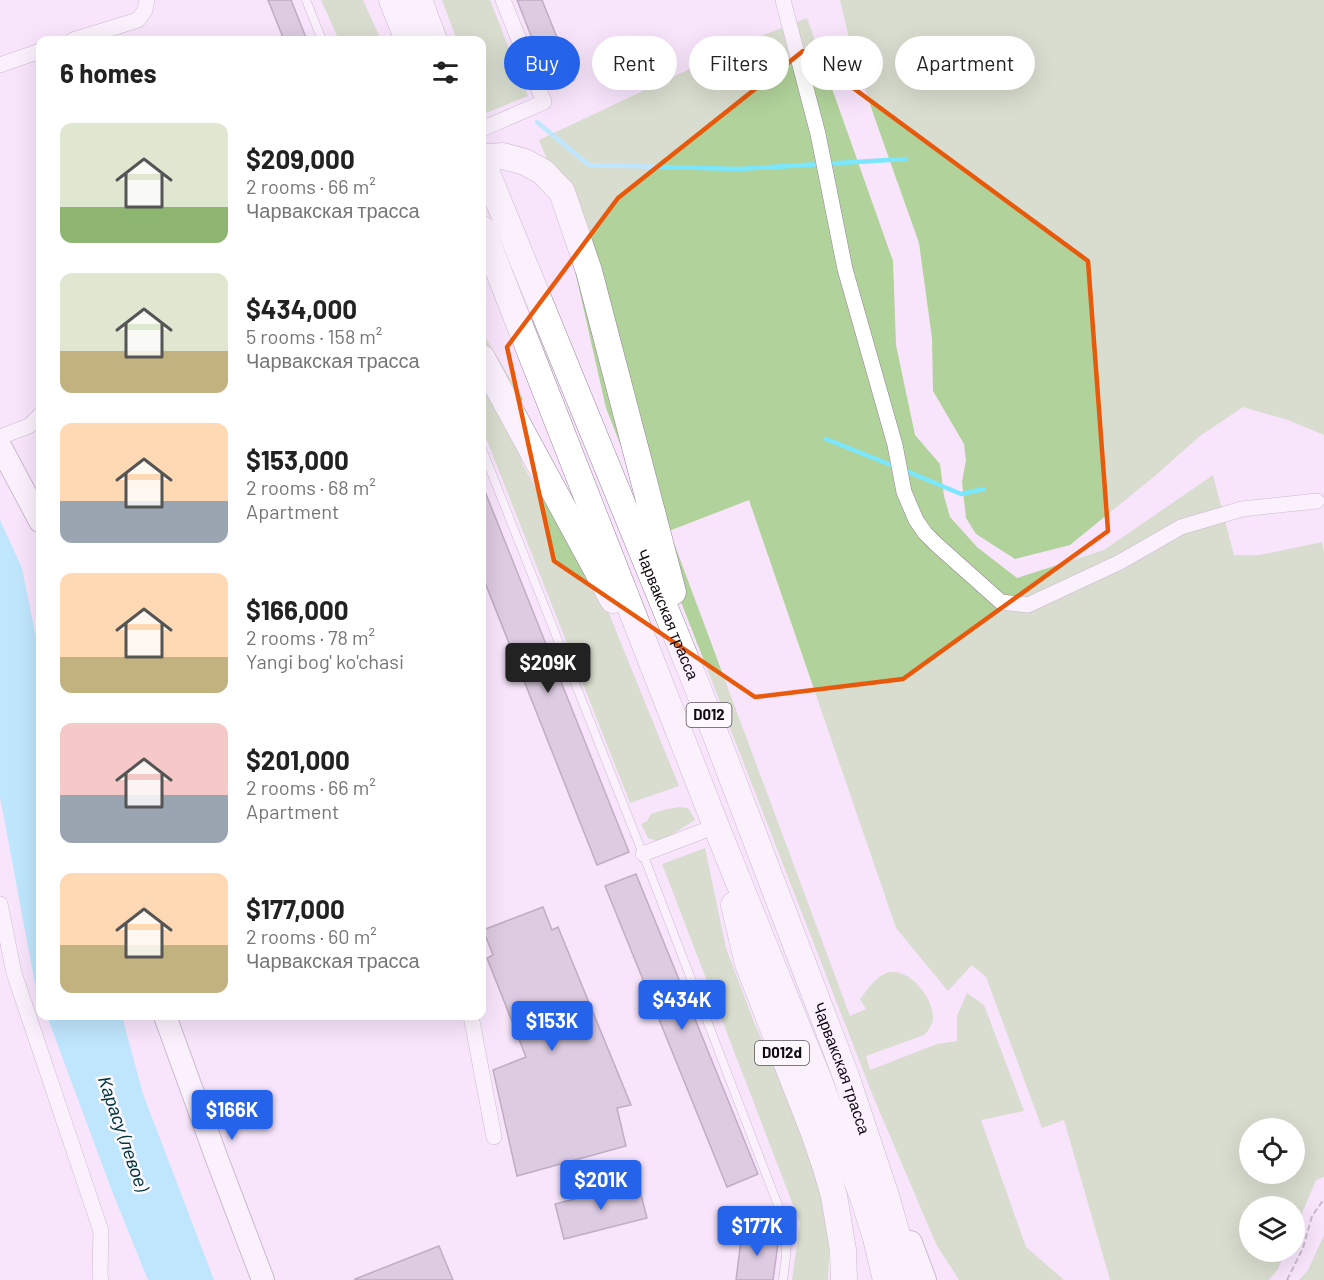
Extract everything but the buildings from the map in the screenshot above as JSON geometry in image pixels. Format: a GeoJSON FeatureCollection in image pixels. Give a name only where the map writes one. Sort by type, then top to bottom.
{"type":"FeatureCollection","features":[{"type":"Feature","properties":{"kind":"highway"},"geometry":{"type":"LineString","coordinates":[[392,0],[406,36]]}},
{"type":"Feature","properties":{"kind":"highway"},"geometry":{"type":"LineString","coordinates":[[418,0],[432,36]]}},
{"type":"Feature","properties":{"kind":"highway"},"geometry":{"type":"LineString","coordinates":[[486,157],[503,156],[525,162],[543,172],[562,192],[589,271],[697,686]]}},
{"type":"Feature","properties":{"kind":"highway","name":"Чарвакская трасса"},"geometry":{"type":"LineString","coordinates":[[486,170],[697,686],[846,1076],[886,1196],[909,1280]]}},
{"type":"Feature","properties":{"kind":"highway","name":"Чарвакская трасса"},"geometry":{"type":"LineString","coordinates":[[486,239],[716,826],[822,1088],[864,1200],[886,1280]]}},
{"type":"Feature","properties":{"kind":"highway"},"geometry":{"type":"LineString","coordinates":[[486,365],[667,698]]}},
{"type":"Feature","properties":{"kind":"highway","name":"D012d"},"geometry":{"type":"LineString","coordinates":[[716,826],[748,964],[817,1144],[834,1196],[843,1250],[844,1280]]}},
{"type":"Feature","properties":{"kind":"main road"},"geometry":{"type":"LineString","coordinates":[[0,446],[36,514]]}},
{"type":"Feature","properties":{"kind":"main road"},"geometry":{"type":"LineString","coordinates":[[166,1020],[263,1280]]}},
{"type":"Feature","properties":{"kind":"main road"},"geometry":{"type":"LineString","coordinates":[[846,1076],[924,1280]]}},
{"type":"Feature","properties":{"kind":"street"},"geometry":{"type":"LineString","coordinates":[[86,36],[138,20],[146,10],[147,0]]}},
{"type":"Feature","properties":{"kind":"street"},"geometry":{"type":"LineString","coordinates":[[486,127],[544,102],[503,0]]}},
{"type":"Feature","properties":{"kind":"street"},"geometry":{"type":"LineString","coordinates":[[783,0],[818,134],[845,269],[895,445],[904,492],[916,520],[936,544],[1001,602],[1028,606],[1120,562],[1181,527],[1242,509],[1317,501]]}},
{"type":"Feature","properties":{"kind":"street"},"geometry":{"type":"LineString","coordinates":[[0,65],[36,52]]}},
{"type":"Feature","properties":{"kind":"street"},"geometry":{"type":"LineString","coordinates":[[0,437],[29,426],[36,419]]}},
{"type":"Feature","properties":{"kind":"street"},"geometry":{"type":"LineString","coordinates":[[643,854],[716,826]]}},
{"type":"Feature","properties":{"kind":"street"},"geometry":{"type":"LineString","coordinates":[[0,904],[14,973],[101,1231],[101,1280]]}},
{"type":"Feature","properties":{"kind":"street"},"geometry":{"type":"LineString","coordinates":[[472,1020],[494,1137]]}},
{"type":"Feature","properties":{"kind":"lane"},"geometry":{"type":"LineString","coordinates":[[306,0],[320,36]]}},
{"type":"Feature","properties":{"kind":"lane"},"geometry":{"type":"LineString","coordinates":[[486,459],[643,854],[786,1226],[783,1280]]}},
{"type":"Feature","properties":{"kind":"path"},"geometry":{"type":"LineString","coordinates":[[1287,1280],[1303,1248],[1312,1216],[1324,1199]]}},
{"type":"Feature","properties":{"kind":"highlighted area"},"geometry":{"type":"Polygon","coordinates":[[[803,51],[1088,261],[1108,531],[903,679],[755,697],[554,561],[507,347],[618,198],[803,51]]]}},
{"type":"Feature","properties":{"kind":"green space"},"geometry":{"type":"Polygon","coordinates":[[[321,0],[363,0],[379,36],[337,36],[321,0]]]}},
{"type":"Feature","properties":{"kind":"green space"},"geometry":{"type":"Polygon","coordinates":[[[442,0],[490,0],[504,36],[504,90],[526,90],[528,96],[486,113],[486,36],[456,36],[442,0]]]}},
{"type":"Feature","properties":{"kind":"green space"},"geometry":{"type":"Polygon","coordinates":[[[840,0],[1324,0],[1324,435],[1288,420],[1243,407],[1200,436],[1070,545],[1015,559],[976,534],[966,518],[962,482],[966,460],[964,444],[933,391],[932,338],[919,243],[865,90],[883,90],[883,36],[849,36],[840,0]]]}},
{"type":"Feature","properties":{"kind":"green space"},"geometry":{"type":"Polygon","coordinates":[[[807,18],[813,36],[801,36],[801,90],[832,90],[893,261],[896,345],[915,435],[940,464],[944,496],[950,517],[977,547],[1017,578],[1104,550],[1213,475],[1234,555],[1260,555],[1322,542],[1324,552],[1324,1177],[1316,1180],[1305,1206],[1305,1196],[1239,1196],[1239,1262],[1281,1262],[1269,1280],[1110,1280],[1064,1120],[1042,1128],[986,977],[972,965],[948,991],[896,928],[749,500],[656,536],[606,408],[553,174],[539,140],[645,90],[677,90],[677,75],[689,69],[689,90],[789,90],[789,36],[761,36],[807,18]]]}},
{"type":"Feature","properties":{"kind":"green space"},"geometry":{"type":"Polygon","coordinates":[[[486,339],[523,399],[520,404],[515,440],[523,465],[535,487],[582,547],[679,786],[630,803],[486,438],[486,339]]]}},
{"type":"Feature","properties":{"kind":"green space"},"geometry":{"type":"Polygon","coordinates":[[[671,535],[850,1016],[866,1009],[860,999],[875,980],[887,973],[895,972],[904,974],[919,986],[932,1010],[931,1025],[924,1035],[866,1056],[870,1070],[937,1044],[957,1041],[957,1016],[967,993],[984,1005],[1024,1111],[981,1120],[1026,1247],[1064,1280],[959,1280],[936,1244],[873,1096],[657,540],[671,535]]]}},
{"type":"Feature","properties":{"kind":"green space"},"geometry":{"type":"Polygon","coordinates":[[[679,807],[688,808],[695,820],[660,842],[648,838],[641,824],[647,821],[651,814],[679,807]]]}},
{"type":"Feature","properties":{"kind":"green space"},"geometry":{"type":"Polygon","coordinates":[[[705,848],[726,948],[754,1022],[793,1110],[810,1155],[824,1203],[830,1238],[828,1280],[792,1280],[800,1223],[662,864],[705,848]]]}},
{"type":"Feature","properties":{"kind":"green space"},"geometry":{"type":"Polygon","coordinates":[[[1324,1235],[1324,1280],[1299,1280],[1308,1270],[1324,1235]]]}},
{"type":"Feature","properties":{"kind":"water"},"geometry":{"type":"Polygon","coordinates":[[[0,520],[22,568],[36,638],[36,987],[0,797],[0,520]]]}},
{"type":"Feature","properties":{"kind":"water","name":"Карасу (левое)"},"geometry":{"type":"Polygon","coordinates":[[[48,1020],[123,1020],[143,1094],[214,1280],[148,1280],[112,1191],[48,1020]]]}},
{"type":"Feature","properties":{"kind":"waterway"},"geometry":{"type":"LineString","coordinates":[[537,122],[589,165],[739,169],[906,159]]}},
{"type":"Feature","properties":{"kind":"waterway"},"geometry":{"type":"LineString","coordinates":[[826,439],[896,467]]}},
{"type":"Feature","properties":{"kind":"waterway"},"geometry":{"type":"LineString","coordinates":[[904,470],[961,494],[984,489]]}}]}
